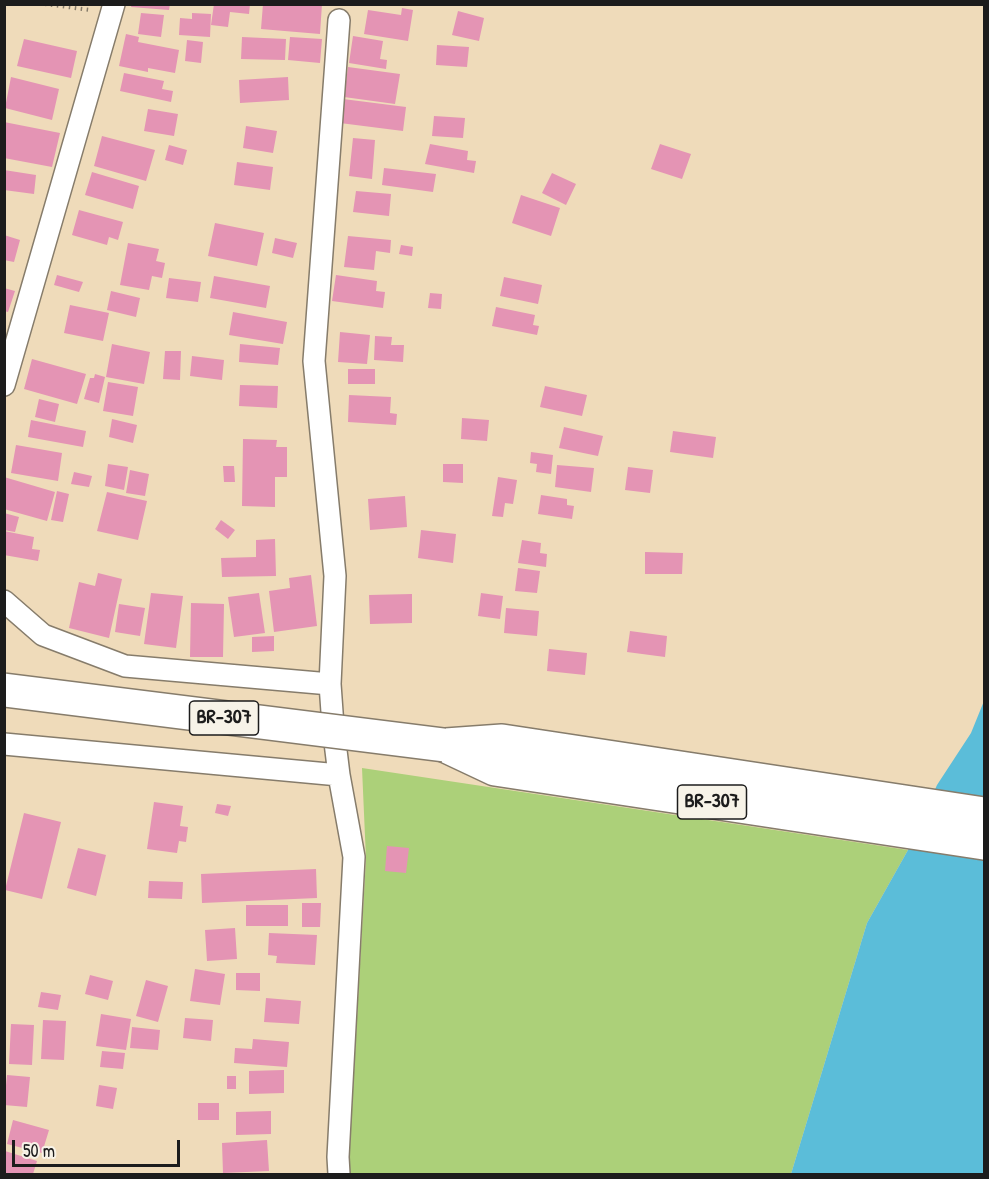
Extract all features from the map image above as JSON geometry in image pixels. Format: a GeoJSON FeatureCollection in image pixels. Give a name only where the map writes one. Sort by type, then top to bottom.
{"type":"FeatureCollection","features":[{"type":"Feature","properties":{"kind":"main road","name":"BR-307"},"geometry":{"type":"LineString","coordinates":[[4,690],[444,745],[502,741],[984,814]]}},
{"type":"Feature","properties":{"kind":"main road","name":"BR-307"},"geometry":{"type":"LineString","coordinates":[[444,745],[495,769],[984,843]]}},
{"type":"Feature","properties":{"kind":"street"},"geometry":{"type":"LineString","coordinates":[[4,385],[113,8]]}},
{"type":"Feature","properties":{"kind":"street"},"geometry":{"type":"LineString","coordinates":[[339,20],[314,361],[335,576],[330,684],[333,726],[339,775],[354,857],[338,1157],[339,1174]]}},
{"type":"Feature","properties":{"kind":"street"},"geometry":{"type":"LineString","coordinates":[[4,601],[43,635],[126,666],[330,684]]}},
{"type":"Feature","properties":{"kind":"street"},"geometry":{"type":"LineString","coordinates":[[4,744],[339,775]]}},
{"type":"Feature","properties":{"kind":"path"},"geometry":{"type":"LineString","coordinates":[[45,4],[113,8]]}},
{"type":"Feature","properties":{"kind":"green space"},"geometry":{"type":"Polygon","coordinates":[[[362,768],[908,850],[867,923],[791,1174],[350,1174],[349,1158],[366,859],[362,768]]]}},
{"type":"Feature","properties":{"kind":"water"},"geometry":{"type":"Polygon","coordinates":[[[984,701],[984,1174],[791,1174],[867,923],[908,850],[937,785],[971,733],[984,701]]]}},
{"type":"Feature","properties":{"kind":"building"},"geometry":{"type":"Polygon","coordinates":[[[132,4],[170,4],[169,10],[131,7],[132,4]]]}},
{"type":"Feature","properties":{"kind":"building"},"geometry":{"type":"Polygon","coordinates":[[[214,4],[250,4],[249,14],[230,12],[228,27],[211,25],[214,4]]]}},
{"type":"Feature","properties":{"kind":"building"},"geometry":{"type":"Polygon","coordinates":[[[263,4],[322,4],[320,34],[261,29],[263,4]]]}},
{"type":"Feature","properties":{"kind":"building"},"geometry":{"type":"Polygon","coordinates":[[[402,8],[413,10],[408,41],[364,34],[368,10],[401,15],[402,8]]]}},
{"type":"Feature","properties":{"kind":"building"},"geometry":{"type":"Polygon","coordinates":[[[458,11],[484,18],[479,41],[452,35],[458,11]]]}},
{"type":"Feature","properties":{"kind":"building"},"geometry":{"type":"Polygon","coordinates":[[[141,13],[164,15],[161,37],[138,34],[141,13]]]}},
{"type":"Feature","properties":{"kind":"building"},"geometry":{"type":"Polygon","coordinates":[[[192,13],[211,14],[210,37],[179,35],[180,18],[192,19],[192,13]]]}},
{"type":"Feature","properties":{"kind":"building"},"geometry":{"type":"Polygon","coordinates":[[[126,34],[139,37],[138,42],[179,50],[175,73],[148,68],[148,72],[119,66],[126,34]]]}},
{"type":"Feature","properties":{"kind":"building"},"geometry":{"type":"Polygon","coordinates":[[[353,36],[383,41],[380,59],[387,60],[386,69],[349,63],[353,36]]]}},
{"type":"Feature","properties":{"kind":"building"},"geometry":{"type":"Polygon","coordinates":[[[242,37],[286,39],[285,60],[241,59],[242,37]]]}},
{"type":"Feature","properties":{"kind":"building"},"geometry":{"type":"Polygon","coordinates":[[[290,37],[322,39],[320,63],[288,60],[290,37]]]}},
{"type":"Feature","properties":{"kind":"building"},"geometry":{"type":"Polygon","coordinates":[[[24,39],[77,51],[71,78],[17,66],[24,39]]]}},
{"type":"Feature","properties":{"kind":"building"},"geometry":{"type":"Polygon","coordinates":[[[187,40],[203,42],[201,63],[185,61],[187,40]]]}},
{"type":"Feature","properties":{"kind":"building"},"geometry":{"type":"Polygon","coordinates":[[[437,45],[469,47],[467,67],[436,65],[437,45]]]}},
{"type":"Feature","properties":{"kind":"building"},"geometry":{"type":"Polygon","coordinates":[[[348,67],[400,74],[395,104],[344,97],[348,67]]]}},
{"type":"Feature","properties":{"kind":"building"},"geometry":{"type":"Polygon","coordinates":[[[124,73],[164,81],[162,89],[173,91],[171,102],[120,91],[124,73]]]}},
{"type":"Feature","properties":{"kind":"building"},"geometry":{"type":"Polygon","coordinates":[[[11,77],[59,89],[52,120],[5,108],[11,77]]]}},
{"type":"Feature","properties":{"kind":"building"},"geometry":{"type":"Polygon","coordinates":[[[288,77],[289,100],[240,103],[239,80],[288,77]]]}},
{"type":"Feature","properties":{"kind":"building"},"geometry":{"type":"Polygon","coordinates":[[[343,99],[406,107],[403,131],[340,123],[343,99]]]}},
{"type":"Feature","properties":{"kind":"building"},"geometry":{"type":"Polygon","coordinates":[[[148,109],[178,114],[174,136],[144,131],[148,109]]]}},
{"type":"Feature","properties":{"kind":"building"},"geometry":{"type":"Polygon","coordinates":[[[434,116],[465,118],[463,138],[432,136],[434,116]]]}},
{"type":"Feature","properties":{"kind":"building"},"geometry":{"type":"Polygon","coordinates":[[[4,122],[60,133],[52,167],[4,158],[4,122]]]}},
{"type":"Feature","properties":{"kind":"building"},"geometry":{"type":"Polygon","coordinates":[[[246,126],[277,131],[273,153],[243,148],[246,126]]]}},
{"type":"Feature","properties":{"kind":"building"},"geometry":{"type":"Polygon","coordinates":[[[102,136],[155,150],[146,181],[94,166],[102,136]]]}},
{"type":"Feature","properties":{"kind":"building"},"geometry":{"type":"Polygon","coordinates":[[[353,138],[375,140],[372,179],[349,176],[353,138]]]}},
{"type":"Feature","properties":{"kind":"building"},"geometry":{"type":"Polygon","coordinates":[[[430,144],[468,151],[467,160],[476,161],[474,173],[425,164],[430,144]]]}},
{"type":"Feature","properties":{"kind":"building"},"geometry":{"type":"Polygon","coordinates":[[[660,144],[691,154],[682,179],[651,169],[660,144]]]}},
{"type":"Feature","properties":{"kind":"building"},"geometry":{"type":"Polygon","coordinates":[[[169,145],[187,150],[183,165],[165,160],[169,145]]]}},
{"type":"Feature","properties":{"kind":"building"},"geometry":{"type":"Polygon","coordinates":[[[237,162],[273,167],[270,190],[234,185],[237,162]]]}},
{"type":"Feature","properties":{"kind":"building"},"geometry":{"type":"Polygon","coordinates":[[[384,168],[436,174],[433,192],[382,185],[384,168]]]}},
{"type":"Feature","properties":{"kind":"building"},"geometry":{"type":"Polygon","coordinates":[[[4,170],[36,175],[34,194],[4,190],[4,170]]]}},
{"type":"Feature","properties":{"kind":"building"},"geometry":{"type":"Polygon","coordinates":[[[92,172],[139,186],[133,209],[85,195],[92,172]]]}},
{"type":"Feature","properties":{"kind":"building"},"geometry":{"type":"Polygon","coordinates":[[[552,173],[576,184],[566,205],[542,193],[552,173]]]}},
{"type":"Feature","properties":{"kind":"building"},"geometry":{"type":"Polygon","coordinates":[[[356,191],[391,194],[389,216],[353,212],[356,191]]]}},
{"type":"Feature","properties":{"kind":"building"},"geometry":{"type":"Polygon","coordinates":[[[521,195],[560,208],[551,236],[512,223],[521,195]]]}},
{"type":"Feature","properties":{"kind":"building"},"geometry":{"type":"Polygon","coordinates":[[[79,210],[123,222],[118,240],[109,237],[107,245],[72,235],[79,210]]]}},
{"type":"Feature","properties":{"kind":"building"},"geometry":{"type":"Polygon","coordinates":[[[215,223],[264,233],[257,266],[208,256],[215,223]]]}},
{"type":"Feature","properties":{"kind":"building"},"geometry":{"type":"Polygon","coordinates":[[[4,235],[20,240],[14,262],[4,260],[4,235]]]}},
{"type":"Feature","properties":{"kind":"building"},"geometry":{"type":"Polygon","coordinates":[[[348,236],[391,240],[390,253],[376,251],[374,270],[344,267],[348,236]]]}},
{"type":"Feature","properties":{"kind":"building"},"geometry":{"type":"Polygon","coordinates":[[[275,238],[297,243],[293,258],[272,253],[275,238]]]}},
{"type":"Feature","properties":{"kind":"building"},"geometry":{"type":"Polygon","coordinates":[[[128,243],[159,249],[156,261],[165,263],[162,278],[152,276],[149,290],[120,285],[128,243]]]}},
{"type":"Feature","properties":{"kind":"building"},"geometry":{"type":"Polygon","coordinates":[[[401,245],[413,247],[412,256],[399,254],[401,245]]]}},
{"type":"Feature","properties":{"kind":"building"},"geometry":{"type":"Polygon","coordinates":[[[57,275],[83,282],[79,292],[54,285],[57,275]]]}},
{"type":"Feature","properties":{"kind":"building"},"geometry":{"type":"Polygon","coordinates":[[[336,275],[377,281],[376,291],[385,292],[383,308],[332,301],[336,275]]]}},
{"type":"Feature","properties":{"kind":"building"},"geometry":{"type":"Polygon","coordinates":[[[214,276],[270,286],[266,308],[210,298],[214,276]]]}},
{"type":"Feature","properties":{"kind":"building"},"geometry":{"type":"Polygon","coordinates":[[[504,277],[542,285],[538,304],[500,296],[504,277]]]}},
{"type":"Feature","properties":{"kind":"building"},"geometry":{"type":"Polygon","coordinates":[[[169,278],[201,282],[198,302],[166,298],[169,278]]]}},
{"type":"Feature","properties":{"kind":"building"},"geometry":{"type":"Polygon","coordinates":[[[4,288],[15,291],[8,312],[4,311],[4,288]]]}},
{"type":"Feature","properties":{"kind":"building"},"geometry":{"type":"Polygon","coordinates":[[[111,291],[140,298],[136,317],[107,310],[111,291]]]}},
{"type":"Feature","properties":{"kind":"building"},"geometry":{"type":"Polygon","coordinates":[[[430,293],[442,294],[441,309],[428,308],[430,293]]]}},
{"type":"Feature","properties":{"kind":"building"},"geometry":{"type":"Polygon","coordinates":[[[70,305],[109,313],[103,341],[64,333],[70,305]]]}},
{"type":"Feature","properties":{"kind":"building"},"geometry":{"type":"Polygon","coordinates":[[[496,307],[535,315],[533,325],[539,326],[537,335],[492,326],[496,307]]]}},
{"type":"Feature","properties":{"kind":"building"},"geometry":{"type":"Polygon","coordinates":[[[233,312],[287,322],[283,344],[229,335],[233,312]]]}},
{"type":"Feature","properties":{"kind":"building"},"geometry":{"type":"Polygon","coordinates":[[[340,332],[370,335],[367,364],[338,362],[340,332]]]}},
{"type":"Feature","properties":{"kind":"building"},"geometry":{"type":"Polygon","coordinates":[[[375,336],[392,337],[391,345],[404,345],[403,362],[374,360],[375,336]]]}},
{"type":"Feature","properties":{"kind":"building"},"geometry":{"type":"Polygon","coordinates":[[[112,344],[150,352],[144,384],[106,377],[112,344]]]}},
{"type":"Feature","properties":{"kind":"building"},"geometry":{"type":"Polygon","coordinates":[[[240,344],[280,348],[278,365],[239,362],[240,344]]]}},
{"type":"Feature","properties":{"kind":"building"},"geometry":{"type":"Polygon","coordinates":[[[165,351],[181,351],[180,380],[163,379],[165,351]]]}},
{"type":"Feature","properties":{"kind":"building"},"geometry":{"type":"Polygon","coordinates":[[[192,356],[224,360],[222,380],[190,376],[192,356]]]}},
{"type":"Feature","properties":{"kind":"building"},"geometry":{"type":"Polygon","coordinates":[[[32,359],[86,374],[77,404],[24,389],[32,359]]]}},
{"type":"Feature","properties":{"kind":"building"},"geometry":{"type":"Polygon","coordinates":[[[348,369],[375,369],[375,384],[348,384],[348,369]]]}},
{"type":"Feature","properties":{"kind":"building"},"geometry":{"type":"Polygon","coordinates":[[[95,374],[105,377],[99,403],[84,399],[90,378],[94,378],[95,374]]]}},
{"type":"Feature","properties":{"kind":"building"},"geometry":{"type":"Polygon","coordinates":[[[108,382],[138,387],[133,416],[103,411],[108,382]]]}},
{"type":"Feature","properties":{"kind":"building"},"geometry":{"type":"Polygon","coordinates":[[[240,385],[278,386],[277,408],[239,406],[240,385]]]}},
{"type":"Feature","properties":{"kind":"building"},"geometry":{"type":"Polygon","coordinates":[[[545,386],[587,395],[582,416],[540,407],[545,386]]]}},
{"type":"Feature","properties":{"kind":"building"},"geometry":{"type":"Polygon","coordinates":[[[349,395],[391,397],[390,413],[397,414],[396,425],[348,422],[349,395]]]}},
{"type":"Feature","properties":{"kind":"building"},"geometry":{"type":"Polygon","coordinates":[[[39,399],[59,404],[55,422],[35,417],[39,399]]]}},
{"type":"Feature","properties":{"kind":"building"},"geometry":{"type":"Polygon","coordinates":[[[462,418],[489,420],[487,441],[461,439],[462,418]]]}},
{"type":"Feature","properties":{"kind":"building"},"geometry":{"type":"Polygon","coordinates":[[[112,419],[137,425],[133,443],[109,437],[112,419]]]}},
{"type":"Feature","properties":{"kind":"building"},"geometry":{"type":"Polygon","coordinates":[[[31,420],[86,431],[83,447],[28,437],[31,420]]]}},
{"type":"Feature","properties":{"kind":"building"},"geometry":{"type":"Polygon","coordinates":[[[564,427],[603,436],[598,456],[559,448],[564,427]]]}},
{"type":"Feature","properties":{"kind":"building"},"geometry":{"type":"Polygon","coordinates":[[[673,431],[716,437],[713,458],[670,452],[673,431]]]}},
{"type":"Feature","properties":{"kind":"building"},"geometry":{"type":"Polygon","coordinates":[[[243,439],[277,440],[276,447],[287,447],[287,477],[275,477],[275,507],[242,506],[243,439]]]}},
{"type":"Feature","properties":{"kind":"building"},"geometry":{"type":"Polygon","coordinates":[[[16,445],[62,453],[58,481],[11,473],[16,445]]]}},
{"type":"Feature","properties":{"kind":"building"},"geometry":{"type":"Polygon","coordinates":[[[531,452],[553,455],[551,474],[536,472],[537,464],[530,463],[531,452]]]}},
{"type":"Feature","properties":{"kind":"building"},"geometry":{"type":"Polygon","coordinates":[[[108,464],[128,467],[124,490],[105,486],[108,464]]]}},
{"type":"Feature","properties":{"kind":"building"},"geometry":{"type":"Polygon","coordinates":[[[443,464],[463,464],[463,483],[443,482],[443,464]]]}},
{"type":"Feature","properties":{"kind":"building"},"geometry":{"type":"Polygon","coordinates":[[[557,465],[594,468],[591,492],[555,487],[557,465]]]}},
{"type":"Feature","properties":{"kind":"building"},"geometry":{"type":"Polygon","coordinates":[[[223,466],[234,466],[235,482],[224,482],[223,466]]]}},
{"type":"Feature","properties":{"kind":"building"},"geometry":{"type":"Polygon","coordinates":[[[628,467],[653,470],[650,493],[625,490],[628,467]]]}},
{"type":"Feature","properties":{"kind":"building"},"geometry":{"type":"Polygon","coordinates":[[[130,470],[149,474],[145,496],[126,493],[130,470]]]}},
{"type":"Feature","properties":{"kind":"building"},"geometry":{"type":"Polygon","coordinates":[[[74,472],[92,476],[89,487],[71,484],[74,472]]]}},
{"type":"Feature","properties":{"kind":"building"},"geometry":{"type":"Polygon","coordinates":[[[4,477],[55,492],[47,521],[4,509],[4,477]]]}},
{"type":"Feature","properties":{"kind":"building"},"geometry":{"type":"Polygon","coordinates":[[[498,477],[517,480],[513,504],[505,503],[503,517],[492,516],[498,477]]]}},
{"type":"Feature","properties":{"kind":"building"},"geometry":{"type":"Polygon","coordinates":[[[57,491],[69,494],[63,522],[51,520],[57,491]]]}},
{"type":"Feature","properties":{"kind":"building"},"geometry":{"type":"Polygon","coordinates":[[[107,492],[147,501],[138,540],[97,531],[107,492]]]}},
{"type":"Feature","properties":{"kind":"building"},"geometry":{"type":"Polygon","coordinates":[[[541,495],[567,499],[567,505],[574,506],[572,519],[538,514],[541,495]]]}},
{"type":"Feature","properties":{"kind":"building"},"geometry":{"type":"Polygon","coordinates":[[[405,496],[407,527],[370,530],[368,499],[405,496]]]}},
{"type":"Feature","properties":{"kind":"building"},"geometry":{"type":"Polygon","coordinates":[[[4,513],[19,517],[15,532],[4,530],[4,513]]]}},
{"type":"Feature","properties":{"kind":"building"},"geometry":{"type":"Polygon","coordinates":[[[221,520],[235,530],[228,539],[215,529],[221,520]]]}},
{"type":"Feature","properties":{"kind":"building"},"geometry":{"type":"Polygon","coordinates":[[[421,530],[456,534],[453,563],[418,558],[421,530]]]}},
{"type":"Feature","properties":{"kind":"building"},"geometry":{"type":"Polygon","coordinates":[[[4,531],[34,537],[32,549],[40,550],[38,561],[4,555],[4,531]]]}},
{"type":"Feature","properties":{"kind":"building"},"geometry":{"type":"Polygon","coordinates":[[[275,539],[276,576],[222,577],[221,558],[256,557],[256,540],[275,539]]]}},
{"type":"Feature","properties":{"kind":"building"},"geometry":{"type":"Polygon","coordinates":[[[522,540],[541,543],[540,553],[547,554],[546,567],[518,563],[522,540]]]}},
{"type":"Feature","properties":{"kind":"building"},"geometry":{"type":"Polygon","coordinates":[[[645,552],[683,553],[682,574],[645,574],[645,552]]]}},
{"type":"Feature","properties":{"kind":"building"},"geometry":{"type":"Polygon","coordinates":[[[518,568],[540,571],[537,593],[515,591],[518,568]]]}},
{"type":"Feature","properties":{"kind":"building"},"geometry":{"type":"Polygon","coordinates":[[[98,573],[122,579],[109,638],[69,628],[79,582],[95,586],[98,573]]]}},
{"type":"Feature","properties":{"kind":"building"},"geometry":{"type":"Polygon","coordinates":[[[311,575],[317,626],[274,632],[269,591],[290,588],[289,578],[311,575]]]}},
{"type":"Feature","properties":{"kind":"building"},"geometry":{"type":"Polygon","coordinates":[[[151,593],[183,596],[176,648],[144,644],[151,593]]]}},
{"type":"Feature","properties":{"kind":"building"},"geometry":{"type":"Polygon","coordinates":[[[259,593],[265,633],[234,637],[228,597],[259,593]]]}},
{"type":"Feature","properties":{"kind":"building"},"geometry":{"type":"Polygon","coordinates":[[[481,593],[503,596],[500,619],[478,616],[481,593]]]}},
{"type":"Feature","properties":{"kind":"building"},"geometry":{"type":"Polygon","coordinates":[[[412,594],[412,623],[370,624],[369,595],[412,594]]]}},
{"type":"Feature","properties":{"kind":"building"},"geometry":{"type":"Polygon","coordinates":[[[191,603],[224,604],[223,657],[190,657],[191,603]]]}},
{"type":"Feature","properties":{"kind":"building"},"geometry":{"type":"Polygon","coordinates":[[[119,604],[145,608],[140,636],[115,632],[119,604]]]}},
{"type":"Feature","properties":{"kind":"building"},"geometry":{"type":"Polygon","coordinates":[[[506,608],[539,611],[537,636],[504,633],[506,608]]]}},
{"type":"Feature","properties":{"kind":"building"},"geometry":{"type":"Polygon","coordinates":[[[630,631],[667,636],[665,657],[627,652],[630,631]]]}},
{"type":"Feature","properties":{"kind":"building"},"geometry":{"type":"Polygon","coordinates":[[[274,636],[274,651],[252,652],[252,637],[274,636]]]}},
{"type":"Feature","properties":{"kind":"building"},"geometry":{"type":"Polygon","coordinates":[[[549,649],[587,653],[585,675],[547,671],[549,649]]]}},
{"type":"Feature","properties":{"kind":"building"},"geometry":{"type":"Polygon","coordinates":[[[154,802],[183,806],[180,826],[188,827],[186,842],[179,841],[177,853],[147,849],[154,802]]]}},
{"type":"Feature","properties":{"kind":"building"},"geometry":{"type":"Polygon","coordinates":[[[217,804],[231,806],[228,816],[215,813],[217,804]]]}},
{"type":"Feature","properties":{"kind":"building"},"geometry":{"type":"Polygon","coordinates":[[[24,813],[61,822],[42,899],[5,890],[24,813]]]}},
{"type":"Feature","properties":{"kind":"building"},"geometry":{"type":"Polygon","coordinates":[[[387,846],[409,848],[406,873],[385,871],[387,846]]]}},
{"type":"Feature","properties":{"kind":"building"},"geometry":{"type":"Polygon","coordinates":[[[78,848],[106,855],[96,896],[67,888],[78,848]]]}},
{"type":"Feature","properties":{"kind":"building"},"geometry":{"type":"Polygon","coordinates":[[[316,869],[317,898],[202,903],[201,874],[316,869]]]}},
{"type":"Feature","properties":{"kind":"building"},"geometry":{"type":"Polygon","coordinates":[[[149,881],[183,882],[182,899],[148,898],[149,881]]]}},
{"type":"Feature","properties":{"kind":"building"},"geometry":{"type":"Polygon","coordinates":[[[302,903],[321,903],[320,927],[302,927],[302,903]]]}},
{"type":"Feature","properties":{"kind":"building"},"geometry":{"type":"Polygon","coordinates":[[[246,905],[288,905],[288,926],[246,926],[246,905]]]}},
{"type":"Feature","properties":{"kind":"building"},"geometry":{"type":"Polygon","coordinates":[[[235,928],[237,959],[207,961],[205,930],[235,928]]]}},
{"type":"Feature","properties":{"kind":"building"},"geometry":{"type":"Polygon","coordinates":[[[269,933],[317,935],[315,965],[276,963],[277,956],[268,955],[269,933]]]}},
{"type":"Feature","properties":{"kind":"building"},"geometry":{"type":"Polygon","coordinates":[[[195,969],[225,974],[220,1005],[190,1001],[195,969]]]}},
{"type":"Feature","properties":{"kind":"building"},"geometry":{"type":"Polygon","coordinates":[[[236,973],[260,973],[260,991],[236,990],[236,973]]]}},
{"type":"Feature","properties":{"kind":"building"},"geometry":{"type":"Polygon","coordinates":[[[90,975],[113,981],[108,1000],[85,994],[90,975]]]}},
{"type":"Feature","properties":{"kind":"building"},"geometry":{"type":"Polygon","coordinates":[[[146,980],[168,986],[158,1022],[136,1016],[146,980]]]}},
{"type":"Feature","properties":{"kind":"building"},"geometry":{"type":"Polygon","coordinates":[[[41,992],[61,995],[58,1010],[38,1007],[41,992]]]}},
{"type":"Feature","properties":{"kind":"building"},"geometry":{"type":"Polygon","coordinates":[[[266,998],[301,1001],[299,1024],[264,1022],[266,998]]]}},
{"type":"Feature","properties":{"kind":"building"},"geometry":{"type":"Polygon","coordinates":[[[101,1014],[131,1019],[126,1050],[96,1046],[101,1014]]]}},
{"type":"Feature","properties":{"kind":"building"},"geometry":{"type":"Polygon","coordinates":[[[185,1018],[213,1020],[211,1041],[183,1038],[185,1018]]]}},
{"type":"Feature","properties":{"kind":"building"},"geometry":{"type":"Polygon","coordinates":[[[43,1020],[66,1021],[64,1060],[41,1059],[43,1020]]]}},
{"type":"Feature","properties":{"kind":"building"},"geometry":{"type":"Polygon","coordinates":[[[11,1024],[34,1025],[32,1065],[9,1064],[11,1024]]]}},
{"type":"Feature","properties":{"kind":"building"},"geometry":{"type":"Polygon","coordinates":[[[132,1027],[160,1030],[158,1050],[130,1048],[132,1027]]]}},
{"type":"Feature","properties":{"kind":"building"},"geometry":{"type":"Polygon","coordinates":[[[253,1039],[289,1042],[287,1067],[234,1063],[235,1048],[252,1049],[253,1039]]]}},
{"type":"Feature","properties":{"kind":"building"},"geometry":{"type":"Polygon","coordinates":[[[102,1051],[125,1053],[123,1069],[100,1067],[102,1051]]]}},
{"type":"Feature","properties":{"kind":"building"},"geometry":{"type":"Polygon","coordinates":[[[284,1070],[284,1093],[249,1094],[249,1071],[284,1070]]]}},
{"type":"Feature","properties":{"kind":"building"},"geometry":{"type":"Polygon","coordinates":[[[7,1075],[30,1077],[27,1107],[4,1105],[7,1075]]]}},
{"type":"Feature","properties":{"kind":"building"},"geometry":{"type":"Polygon","coordinates":[[[227,1076],[236,1076],[236,1089],[227,1089],[227,1076]]]}},
{"type":"Feature","properties":{"kind":"building"},"geometry":{"type":"Polygon","coordinates":[[[99,1085],[117,1088],[113,1109],[96,1106],[99,1085]]]}},
{"type":"Feature","properties":{"kind":"building"},"geometry":{"type":"Polygon","coordinates":[[[198,1103],[219,1103],[219,1120],[198,1120],[198,1103]]]}},
{"type":"Feature","properties":{"kind":"building"},"geometry":{"type":"Polygon","coordinates":[[[271,1111],[271,1134],[236,1135],[236,1112],[271,1111]]]}},
{"type":"Feature","properties":{"kind":"building"},"geometry":{"type":"Polygon","coordinates":[[[13,1120],[49,1130],[42,1153],[7,1144],[13,1120]]]}},
{"type":"Feature","properties":{"kind":"building"},"geometry":{"type":"Polygon","coordinates":[[[267,1140],[269,1171],[223,1173],[222,1143],[267,1140]]]}},
{"type":"Feature","properties":{"kind":"building"},"geometry":{"type":"Polygon","coordinates":[[[5,1151],[37,1161],[33,1174],[5,1174],[5,1151]]]}}]}
